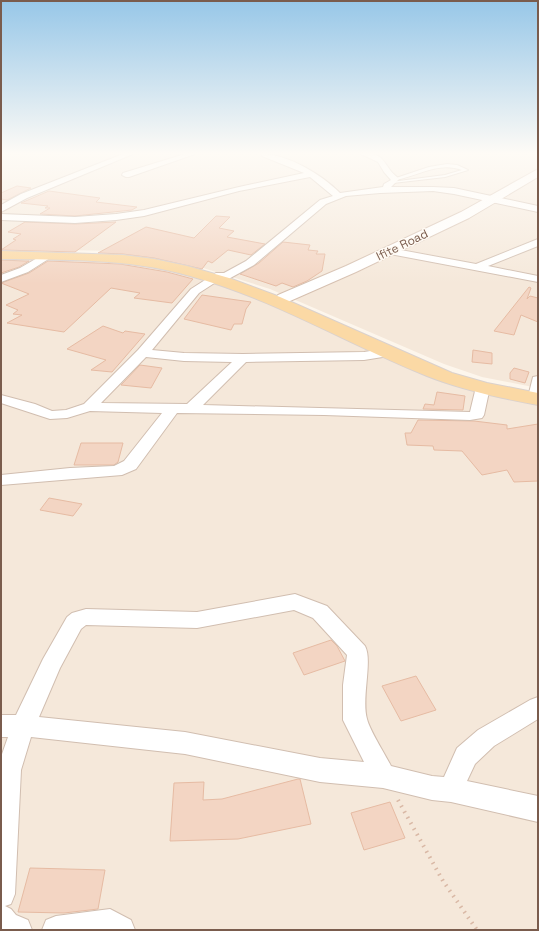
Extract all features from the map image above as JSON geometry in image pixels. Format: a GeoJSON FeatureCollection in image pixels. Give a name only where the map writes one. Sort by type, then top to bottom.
{"type":"FeatureCollection","features":[{"type":"Feature","properties":{"kind":"main road"},"geometry":{"type":"LineString","coordinates":[[1,250],[129,255],[162,260],[284,298],[437,366],[486,382],[537,391]]}},
{"type":"Feature","properties":{"kind":"main road"},"geometry":{"type":"LineString","coordinates":[[1,255],[105,258],[140,261],[160,264],[220,278],[277,301],[434,372],[483,387],[537,391]]}},
{"type":"Feature","properties":{"kind":"street"},"geometry":{"type":"LineString","coordinates":[[1,209],[21,197]]}},
{"type":"Feature","properties":{"kind":"street"},"geometry":{"type":"LineString","coordinates":[[1,217],[75,220],[116,217],[144,213],[203,197]]}},
{"type":"Feature","properties":{"kind":"street"},"geometry":{"type":"LineString","coordinates":[[89,407],[143,354],[195,291],[250,263],[316,207],[334,197]]}},
{"type":"Feature","properties":{"kind":"street"},"geometry":{"type":"LineString","coordinates":[[481,197],[538,209]]}},
{"type":"Feature","properties":{"kind":"street","name":"Ifite Road"},"geometry":{"type":"LineString","coordinates":[[284,298],[390,251],[465,215],[495,197]]}},
{"type":"Feature","properties":{"kind":"street"},"geometry":{"type":"LineString","coordinates":[[478,267],[538,242]]}},
{"type":"Feature","properties":{"kind":"street"},"geometry":{"type":"LineString","coordinates":[[390,251],[538,279]]}},
{"type":"Feature","properties":{"kind":"street"},"geometry":{"type":"LineString","coordinates":[[1,280],[24,270],[46,256]]}},
{"type":"Feature","properties":{"kind":"street"},"geometry":{"type":"LineString","coordinates":[[143,354],[184,357],[243,358],[364,356],[390,352]]}},
{"type":"Feature","properties":{"kind":"street"},"geometry":{"type":"LineString","coordinates":[[190,409],[243,358]]}},
{"type":"Feature","properties":{"kind":"street"},"geometry":{"type":"LineString","coordinates":[[1,399],[50,414],[67,414],[89,407],[324,411],[470,416],[477,415],[483,387]]}},
{"type":"Feature","properties":{"kind":"street"},"geometry":{"type":"LineString","coordinates":[[1,480],[70,473],[110,471],[130,465],[172,409]]}},
{"type":"Feature","properties":{"kind":"street"},"geometry":{"type":"LineString","coordinates":[[1,894],[12,726],[51,665],[74,624],[79,619],[86,617],[197,620],[295,602],[320,612],[358,652],[354,686],[355,720],[387,777]]}},
{"type":"Feature","properties":{"kind":"street"},"geometry":{"type":"LineString","coordinates":[[450,790],[466,756],[486,738],[538,707]]}},
{"type":"Feature","properties":{"kind":"street"},"geometry":{"type":"LineString","coordinates":[[12,726],[185,743],[320,770],[387,777],[432,788],[450,790],[538,809]]}},
{"type":"Feature","properties":{"kind":"street"},"geometry":{"type":"LineString","coordinates":[[1,919],[8,928],[18,930]]}},
{"type":"Feature","properties":{"kind":"street"},"geometry":{"type":"LineString","coordinates":[[56,930],[110,923],[121,930]]}},
{"type":"Feature","properties":{"kind":"path"},"geometry":{"type":"LineString","coordinates":[[387,777],[402,809],[443,881],[477,930]]}},
{"type":"Feature","properties":{"kind":"shaded area"},"geometry":{"type":"Polygon","coordinates":[[[1,197],[538,197],[538,388],[482,377],[444,364],[270,289],[184,262],[118,251],[1,249],[1,197]]]}},
{"type":"Feature","properties":{"kind":"shaded area"},"geometry":{"type":"Polygon","coordinates":[[[1,257],[77,258],[149,265],[203,279],[271,304],[417,370],[538,405],[538,930],[1,930],[1,257]]]}},
{"type":"Feature","properties":{"kind":"building"},"geometry":{"type":"Polygon","coordinates":[[[1,197],[12,197],[7,200],[1,199],[1,197]]]}},
{"type":"Feature","properties":{"kind":"building"},"geometry":{"type":"Polygon","coordinates":[[[34,197],[96,197],[100,198],[96,202],[137,207],[132,210],[75,216],[40,214],[50,208],[45,208],[48,206],[21,203],[34,197]]]}},
{"type":"Feature","properties":{"kind":"building"},"geometry":{"type":"Polygon","coordinates":[[[216,216],[230,217],[219,228],[234,231],[227,237],[265,244],[251,255],[228,250],[212,263],[208,261],[202,269],[154,258],[123,254],[98,253],[146,227],[194,238],[216,216]]]}},
{"type":"Feature","properties":{"kind":"building"},"geometry":{"type":"Polygon","coordinates":[[[25,222],[75,224],[116,222],[75,252],[1,250],[16,240],[13,239],[21,234],[8,232],[25,222]]]}},
{"type":"Feature","properties":{"kind":"building"},"geometry":{"type":"Polygon","coordinates":[[[283,242],[310,245],[308,250],[318,251],[316,254],[325,254],[322,271],[307,281],[293,287],[282,283],[276,286],[240,274],[259,263],[283,242]]]}},
{"type":"Feature","properties":{"kind":"building"},"geometry":{"type":"Polygon","coordinates":[[[1,260],[29,261],[19,267],[1,273],[1,260]]]}},
{"type":"Feature","properties":{"kind":"building"},"geometry":{"type":"Polygon","coordinates":[[[48,261],[120,264],[167,272],[193,279],[172,303],[134,298],[140,293],[111,288],[64,332],[7,323],[22,315],[13,314],[18,310],[6,305],[29,294],[1,283],[29,273],[48,261]]]}},
{"type":"Feature","properties":{"kind":"building"},"geometry":{"type":"Polygon","coordinates":[[[529,287],[531,288],[527,299],[530,296],[538,298],[538,322],[521,315],[514,335],[494,331],[529,287]]]}},
{"type":"Feature","properties":{"kind":"building"},"geometry":{"type":"Polygon","coordinates":[[[202,295],[251,302],[246,309],[242,324],[234,324],[231,330],[184,319],[202,295]]]}},
{"type":"Feature","properties":{"kind":"building"},"geometry":{"type":"Polygon","coordinates":[[[103,326],[123,333],[125,331],[145,334],[112,372],[91,370],[106,360],[67,349],[103,326]]]}},
{"type":"Feature","properties":{"kind":"building"},"geometry":{"type":"Polygon","coordinates":[[[473,350],[492,353],[492,364],[472,362],[473,350]]]}},
{"type":"Feature","properties":{"kind":"building"},"geometry":{"type":"Polygon","coordinates":[[[140,365],[162,368],[151,388],[121,385],[140,365]]]}},
{"type":"Feature","properties":{"kind":"building"},"geometry":{"type":"Polygon","coordinates":[[[514,368],[529,372],[525,383],[510,379],[510,373],[514,368]]]}},
{"type":"Feature","properties":{"kind":"building"},"geometry":{"type":"Polygon","coordinates":[[[437,392],[465,396],[463,410],[423,409],[425,404],[434,405],[437,392]]]}},
{"type":"Feature","properties":{"kind":"building"},"geometry":{"type":"Polygon","coordinates":[[[418,420],[474,421],[507,425],[507,429],[538,424],[538,481],[514,482],[507,470],[482,475],[462,451],[434,450],[433,446],[407,445],[405,433],[411,433],[418,420]]]}},
{"type":"Feature","properties":{"kind":"building"},"geometry":{"type":"Polygon","coordinates":[[[81,443],[123,443],[118,462],[114,465],[74,465],[81,443]]]}},
{"type":"Feature","properties":{"kind":"building"},"geometry":{"type":"Polygon","coordinates":[[[49,498],[82,504],[73,516],[40,510],[49,498]]]}},
{"type":"Feature","properties":{"kind":"building"},"geometry":{"type":"Polygon","coordinates":[[[331,640],[337,646],[345,661],[304,675],[293,653],[331,640]]]}},
{"type":"Feature","properties":{"kind":"building"},"geometry":{"type":"Polygon","coordinates":[[[416,676],[436,710],[401,721],[382,686],[416,676]]]}},
{"type":"Feature","properties":{"kind":"building"},"geometry":{"type":"Polygon","coordinates":[[[300,779],[311,824],[238,839],[170,841],[174,783],[204,782],[203,800],[222,799],[300,779]]]}},
{"type":"Feature","properties":{"kind":"building"},"geometry":{"type":"Polygon","coordinates":[[[390,802],[405,838],[364,850],[351,813],[390,802]]]}},
{"type":"Feature","properties":{"kind":"building"},"geometry":{"type":"Polygon","coordinates":[[[30,868],[105,870],[98,909],[64,913],[18,912],[30,868]]]}}]}
